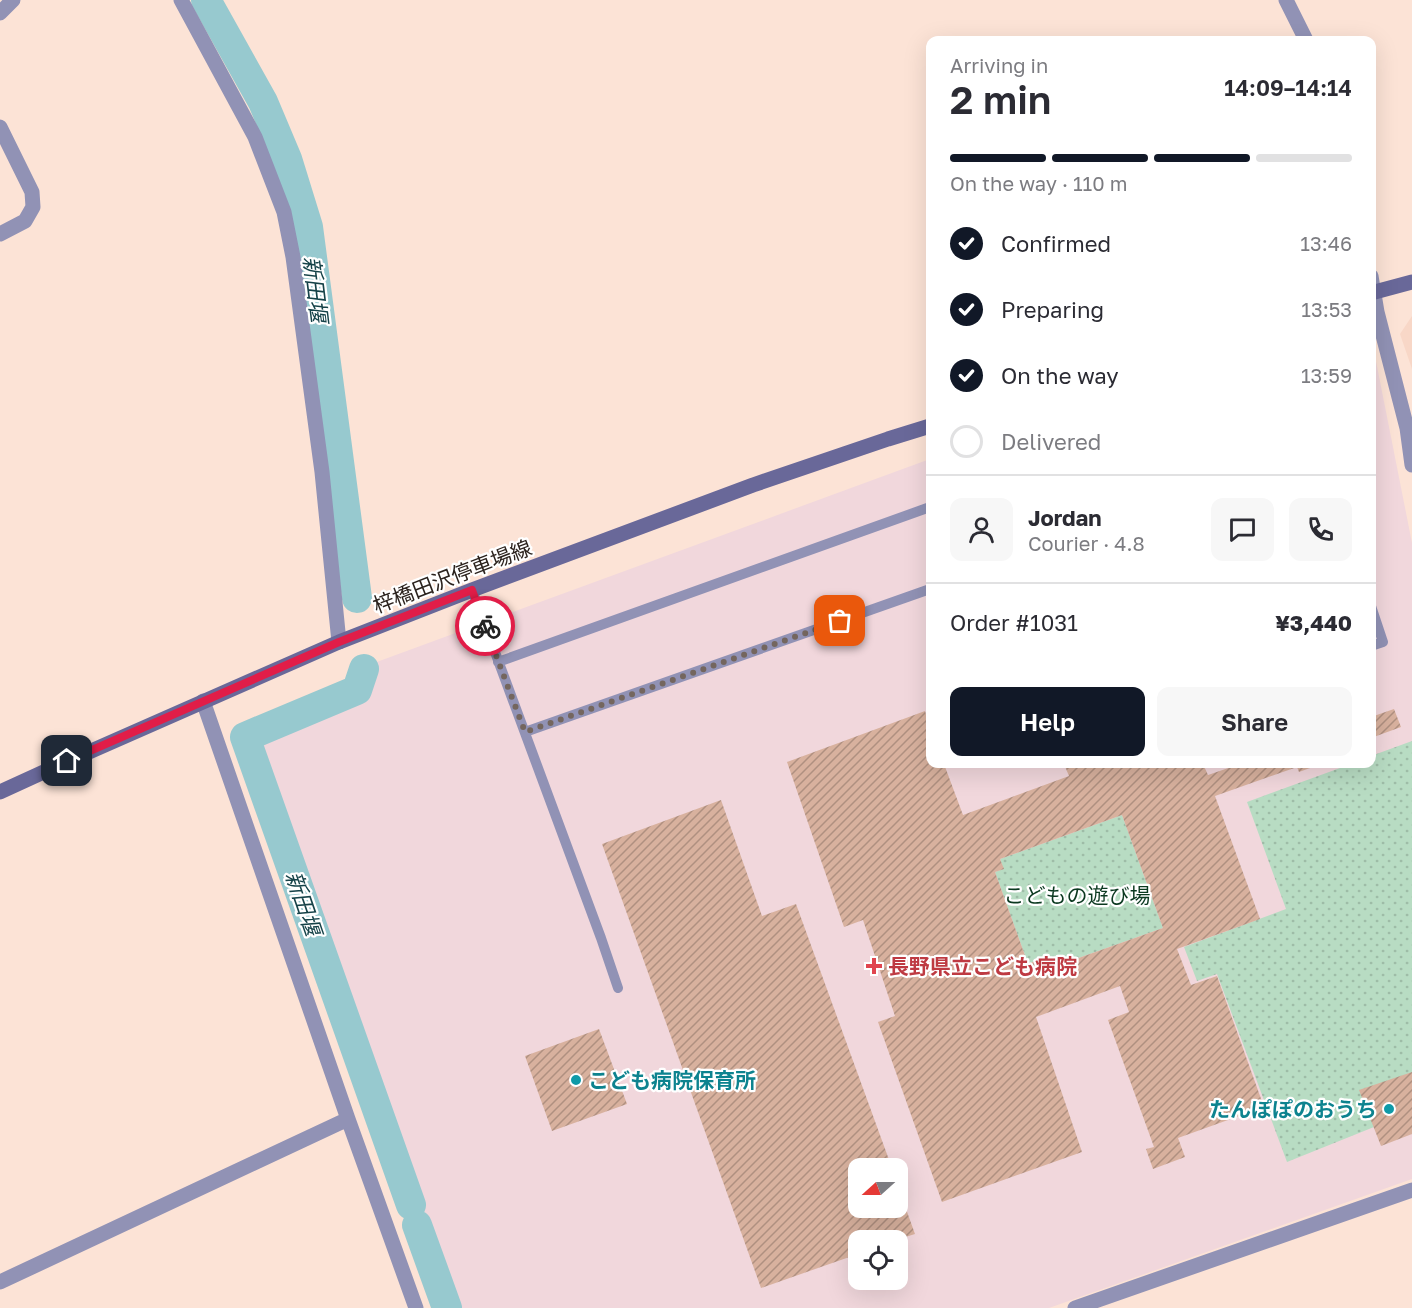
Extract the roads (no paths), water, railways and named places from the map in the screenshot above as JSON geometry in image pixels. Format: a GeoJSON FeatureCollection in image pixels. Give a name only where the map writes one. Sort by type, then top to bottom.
{"type":"FeatureCollection","features":[{"type":"Feature","properties":{"kind":"main road"},"geometry":{"type":"LineString","coordinates":[[1376,291],[1412,282]]}},
{"type":"Feature","properties":{"kind":"main road","name":"梓橋田沢停車場線"},"geometry":{"type":"LineString","coordinates":[[0,792],[339,642],[753,485],[926,427]]}},
{"type":"Feature","properties":{"kind":"street"},"geometry":{"type":"LineString","coordinates":[[0,13],[13,0]]}},
{"type":"Feature","properties":{"kind":"street"},"geometry":{"type":"LineString","coordinates":[[181,0],[255,137],[284,212],[293,257],[322,472],[339,642]]}},
{"type":"Feature","properties":{"kind":"street"},"geometry":{"type":"LineString","coordinates":[[1286,0],[1304,36]]}},
{"type":"Feature","properties":{"kind":"street"},"geometry":{"type":"LineString","coordinates":[[0,127],[32,192],[33,207],[25,221],[0,234]]}},
{"type":"Feature","properties":{"kind":"street"},"geometry":{"type":"LineString","coordinates":[[1376,308],[1407,428],[1412,465]]}},
{"type":"Feature","properties":{"kind":"street"},"geometry":{"type":"LineString","coordinates":[[203,701],[416,1308]]}},
{"type":"Feature","properties":{"kind":"street"},"geometry":{"type":"LineString","coordinates":[[0,1282],[348,1119]]}},
{"type":"Feature","properties":{"kind":"street"},"geometry":{"type":"LineString","coordinates":[[1075,1308],[1412,1190]]}},
{"type":"Feature","properties":{"kind":"lane"},"geometry":{"type":"LineString","coordinates":[[498,662],[926,508]]}},
{"type":"Feature","properties":{"kind":"lane"},"geometry":{"type":"LineString","coordinates":[[472,590],[618,988]]}},
{"type":"Feature","properties":{"kind":"lane"},"geometry":{"type":"LineString","coordinates":[[525,732],[926,590]]}},
{"type":"Feature","properties":{"kind":"lane"},"geometry":{"type":"LineString","coordinates":[[1376,621],[1383,642],[1376,644]]}},
{"type":"Feature","properties":{"kind":"waterway","name":"新田堰"},"geometry":{"type":"LineString","coordinates":[[206,0],[263,102],[287,159],[308,227],[357,598]]}},
{"type":"Feature","properties":{"kind":"waterway","name":"新田堰"},"geometry":{"type":"LineString","coordinates":[[364,669],[357,690],[245,737],[411,1205]]}},
{"type":"Feature","properties":{"kind":"waterway","name":"新田堰"},"geometry":{"type":"LineString","coordinates":[[417,1225],[447,1308]]}},
{"type":"Feature","properties":{"kind":"place","name":"長野県立こども病院"},"geometry":{"type":"Point","coordinates":[874,966]}},
{"type":"Feature","properties":{"kind":"place","name":"こども病院保育所"},"geometry":{"type":"Point","coordinates":[576,1080]}},
{"type":"Feature","properties":{"kind":"place","name":"たんぽぽのおうち"},"geometry":{"type":"Point","coordinates":[1389,1109]}},
{"type":"Feature","properties":{"kind":"park label","name":"こどもの遊び場"},"geometry":{"type":"Point","coordinates":[1077,895]}}]}
